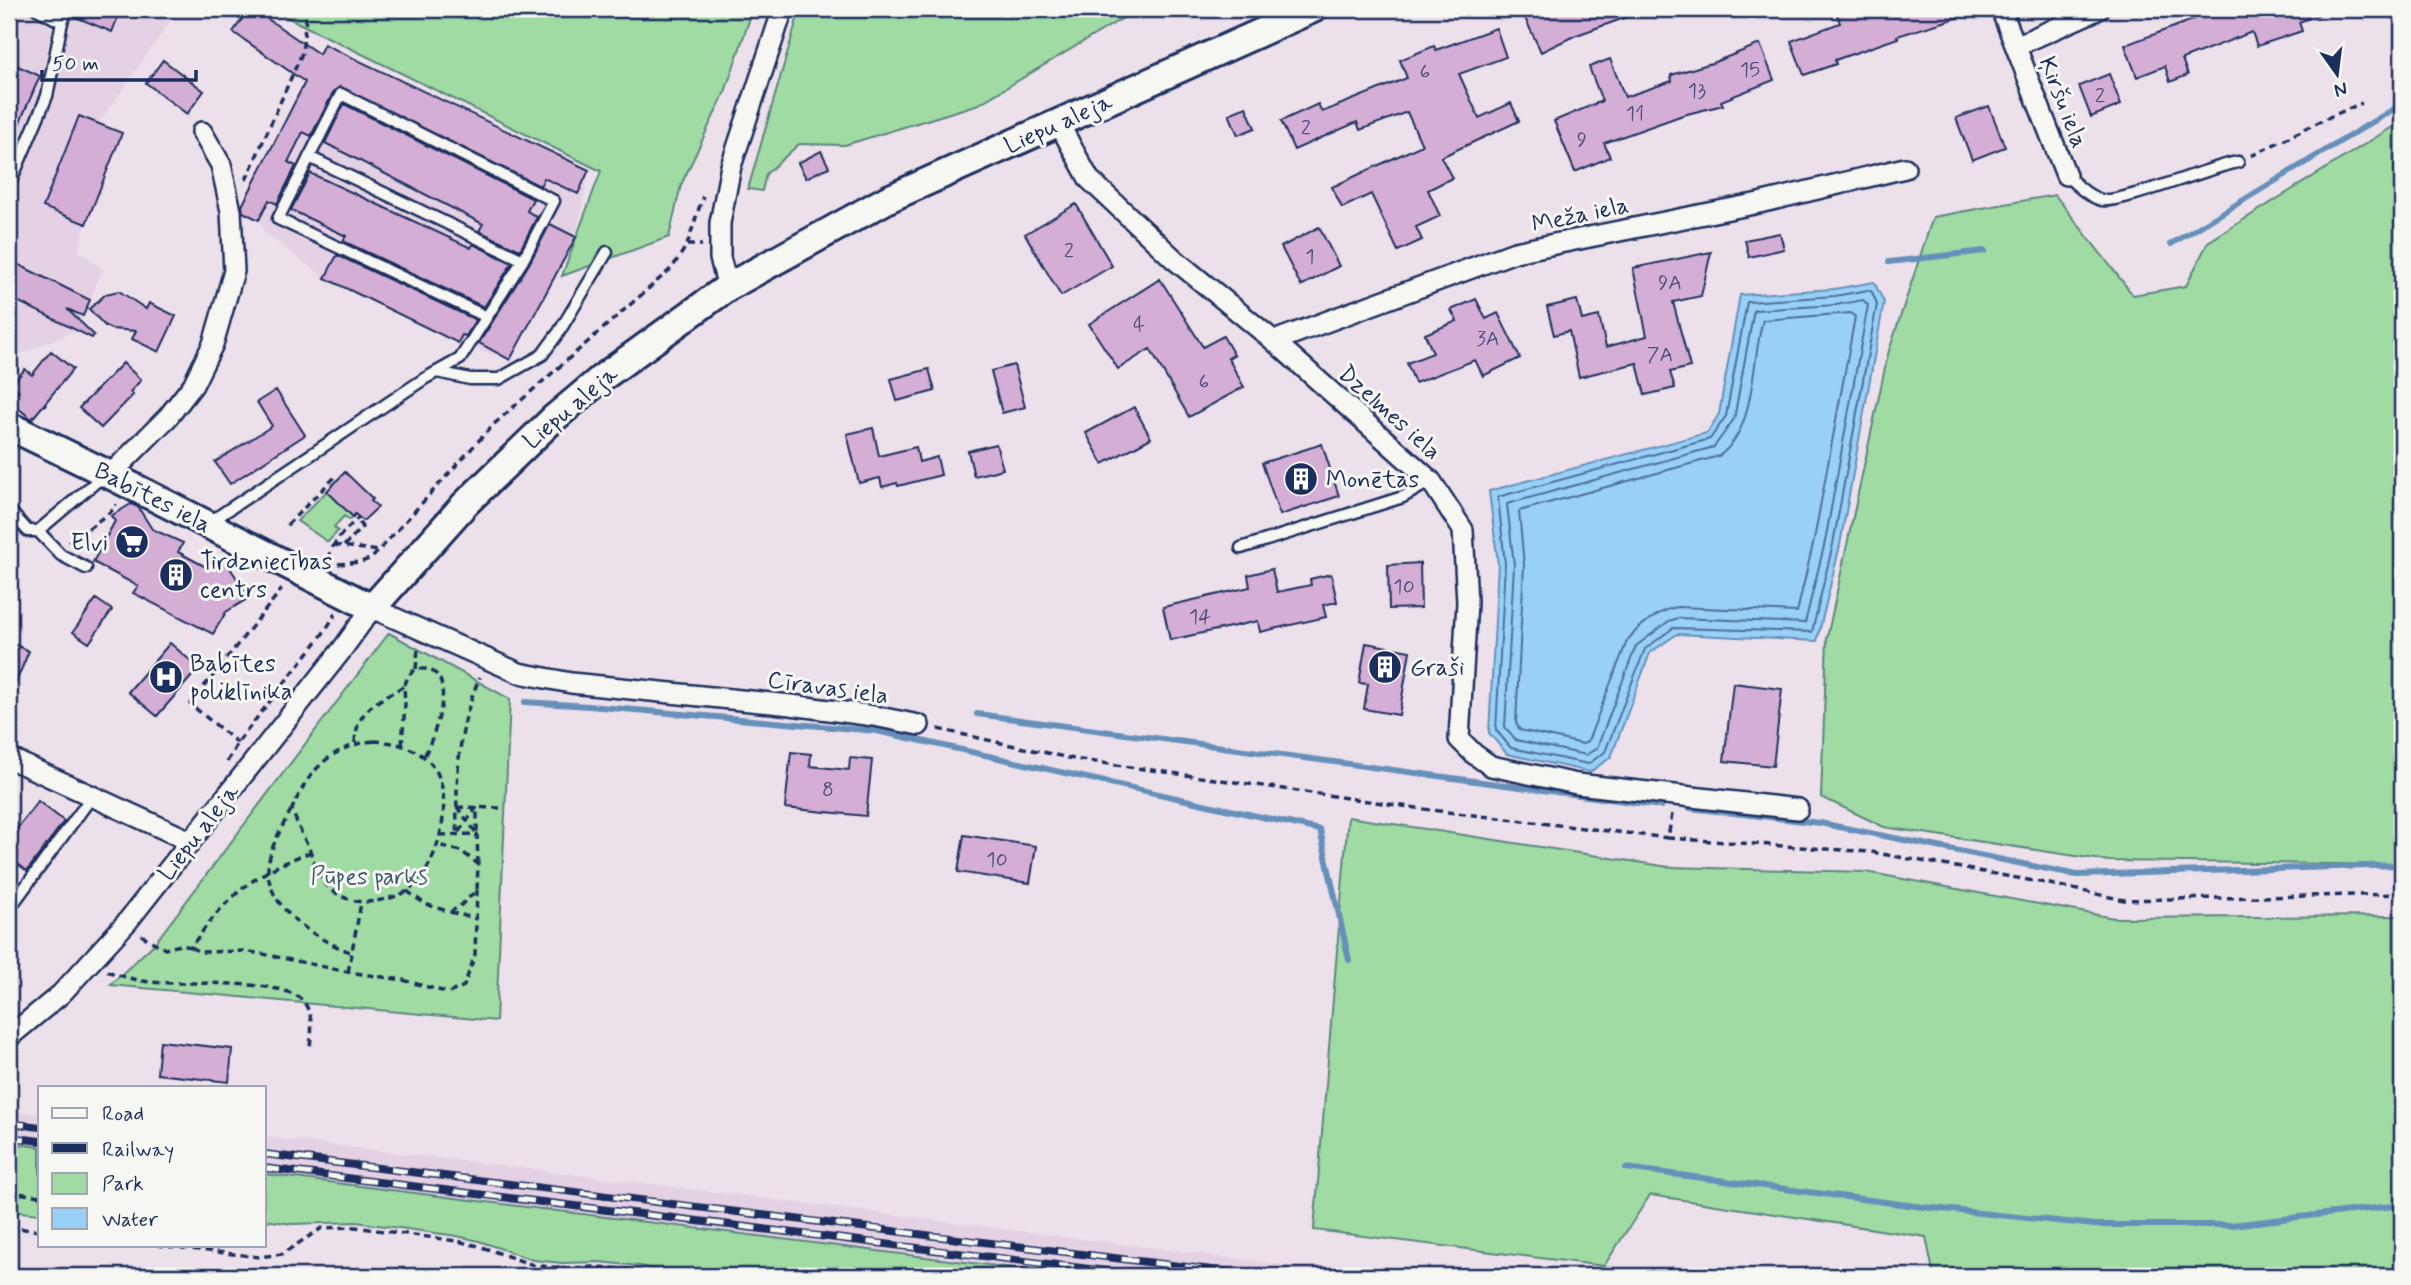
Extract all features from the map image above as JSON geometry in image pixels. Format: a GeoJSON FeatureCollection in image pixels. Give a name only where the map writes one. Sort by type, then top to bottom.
{"type":"FeatureCollection","features":[{"type":"Feature","properties":{"kind":"street"},"geometry":{"type":"LineString","coordinates":[[728,287],[720,258],[720,223],[732,166],[783,9]]}},
{"type":"Feature","properties":{"kind":"street","name":"Liepu aleja"},"geometry":{"type":"LineString","coordinates":[[9,1037],[61,994],[127,922],[372,608],[464,504],[553,419],[603,377],[728,287],[888,199],[1313,9]]}},
{"type":"Feature","properties":{"kind":"street","name":"Ķiršu iela"},"geometry":{"type":"LineString","coordinates":[[2001,9],[2066,175]]}},
{"type":"Feature","properties":{"kind":"street"},"geometry":{"type":"LineString","coordinates":[[2016,46],[2099,9]]}},
{"type":"Feature","properties":{"kind":"street","name":"Dzelmes iela"},"geometry":{"type":"LineString","coordinates":[[1058,122],[1089,179],[1174,260],[1274,341],[1432,481],[1463,530],[1467,602],[1460,739],[1474,754],[1491,766],[1577,784],[1798,808]]}},
{"type":"Feature","properties":{"kind":"street"},"geometry":{"type":"LineString","coordinates":[[110,475],[167,417],[193,385],[213,344],[234,271],[232,211],[221,165],[202,132]]}},
{"type":"Feature","properties":{"kind":"street","name":"Meža iela"},"geometry":{"type":"LineString","coordinates":[[1274,341],[1515,252],[1759,203],[1905,168]]}},
{"type":"Feature","properties":{"kind":"street","name":"Babītes iela"},"geometry":{"type":"LineString","coordinates":[[9,426],[372,608]]}},
{"type":"Feature","properties":{"kind":"street","name":"Cīravas iela"},"geometry":{"type":"LineString","coordinates":[[372,608],[519,673],[571,683],[818,708],[919,725]]}},
{"type":"Feature","properties":{"kind":"street"},"geometry":{"type":"LineString","coordinates":[[9,758],[190,841]]}},
{"type":"Feature","properties":{"kind":"lane"},"geometry":{"type":"LineString","coordinates":[[37,9],[62,22]]}},
{"type":"Feature","properties":{"kind":"lane"},"geometry":{"type":"LineString","coordinates":[[9,186],[47,96],[62,22],[68,9]]}},
{"type":"Feature","properties":{"kind":"lane"},"geometry":{"type":"LineString","coordinates":[[206,524],[460,359],[487,317],[523,260],[554,201],[341,94],[278,219],[487,317]]}},
{"type":"Feature","properties":{"kind":"lane"},"geometry":{"type":"LineString","coordinates":[[309,157],[523,260]]}},
{"type":"Feature","properties":{"kind":"lane"},"geometry":{"type":"LineString","coordinates":[[2066,175],[2084,191],[2103,200],[2122,198],[2218,165],[2238,162]]}},
{"type":"Feature","properties":{"kind":"lane"},"geometry":{"type":"LineString","coordinates":[[437,372],[470,379],[499,379],[542,355],[559,332],[607,252]]}},
{"type":"Feature","properties":{"kind":"lane"},"geometry":{"type":"LineString","coordinates":[[9,510],[28,531],[38,531],[96,482],[110,475]]}},
{"type":"Feature","properties":{"kind":"lane"},"geometry":{"type":"LineString","coordinates":[[1241,548],[1403,497],[1432,481]]}},
{"type":"Feature","properties":{"kind":"lane"},"geometry":{"type":"LineString","coordinates":[[38,531],[61,555],[86,568]]}},
{"type":"Feature","properties":{"kind":"lane"},"geometry":{"type":"LineString","coordinates":[[9,909],[93,795]]}},
{"type":"Feature","properties":{"kind":"path"},"geometry":{"type":"LineString","coordinates":[[232,211],[302,53],[307,9]]}},
{"type":"Feature","properties":{"kind":"path"},"geometry":{"type":"LineString","coordinates":[[2238,162],[2362,103]]}},
{"type":"Feature","properties":{"kind":"path"},"geometry":{"type":"LineString","coordinates":[[9,395],[15,388]]}},
{"type":"Feature","properties":{"kind":"path"},"geometry":{"type":"LineString","coordinates":[[287,525],[337,475]]}},
{"type":"Feature","properties":{"kind":"path"},"geometry":{"type":"LineString","coordinates":[[61,555],[70,542],[114,509],[117,500]]}},
{"type":"Feature","properties":{"kind":"path"},"geometry":{"type":"LineString","coordinates":[[329,570],[330,548],[358,518],[362,527],[344,546]]}},
{"type":"Feature","properties":{"kind":"path"},"geometry":{"type":"LineString","coordinates":[[334,545],[379,551]]}},
{"type":"Feature","properties":{"kind":"path"},"geometry":{"type":"LineString","coordinates":[[256,757],[190,704],[289,580]]}},
{"type":"Feature","properties":{"kind":"path"},"geometry":{"type":"LineString","coordinates":[[226,796],[227,760],[334,617],[333,608]]}},
{"type":"Feature","properties":{"kind":"path"},"geometry":{"type":"LineString","coordinates":[[416,669],[418,639]]}},
{"type":"Feature","properties":{"kind":"path"},"geometry":{"type":"LineString","coordinates":[[457,834],[457,771],[462,734],[475,687],[484,668]]}},
{"type":"Feature","properties":{"kind":"path"},"geometry":{"type":"LineString","coordinates":[[402,745],[404,686],[409,675],[416,669],[433,670],[443,699],[438,722],[424,757]]}},
{"type":"Feature","properties":{"kind":"path"},"geometry":{"type":"LineString","coordinates":[[355,743],[357,726],[370,706],[384,695],[404,686]]}},
{"type":"Feature","properties":{"kind":"path","name":"Cīravas iela"},"geometry":{"type":"LineString","coordinates":[[919,725],[1074,759],[1287,790],[1668,838],[1871,852],[2124,900],[2402,894]]}},
{"type":"Feature","properties":{"kind":"path"},"geometry":{"type":"LineString","coordinates":[[292,809],[316,869],[326,884],[341,897],[361,903],[382,900],[407,891],[428,868],[438,845],[443,808],[437,772],[424,757],[402,745],[390,742],[355,743],[334,752],[320,766],[300,792],[281,831],[268,871],[278,900],[292,917],[311,933],[350,952]]}},
{"type":"Feature","properties":{"kind":"path"},"geometry":{"type":"LineString","coordinates":[[1668,838],[1676,795]]}},
{"type":"Feature","properties":{"kind":"path"},"geometry":{"type":"LineString","coordinates":[[457,807],[500,808]]}},
{"type":"Feature","properties":{"kind":"path"},"geometry":{"type":"LineString","coordinates":[[457,807],[477,834]]}},
{"type":"Feature","properties":{"kind":"path"},"geometry":{"type":"LineString","coordinates":[[457,834],[477,807]]}},
{"type":"Feature","properties":{"kind":"path"},"geometry":{"type":"LineString","coordinates":[[127,922],[142,936],[165,949],[180,945],[200,952],[244,951],[403,980],[449,993],[464,986],[475,955],[477,807]]}},
{"type":"Feature","properties":{"kind":"path"},"geometry":{"type":"LineString","coordinates":[[440,835],[477,834]]}},
{"type":"Feature","properties":{"kind":"path"},"geometry":{"type":"LineString","coordinates":[[438,845],[461,851],[478,864]]}},
{"type":"Feature","properties":{"kind":"path"},"geometry":{"type":"LineString","coordinates":[[191,947],[223,904],[236,892],[290,859],[311,852]]}},
{"type":"Feature","properties":{"kind":"path"},"geometry":{"type":"LineString","coordinates":[[450,912],[477,890]]}},
{"type":"Feature","properties":{"kind":"path"},"geometry":{"type":"LineString","coordinates":[[407,891],[425,904],[477,919]]}},
{"type":"Feature","properties":{"kind":"path"},"geometry":{"type":"LineString","coordinates":[[348,972],[361,903]]}},
{"type":"Feature","properties":{"kind":"path"},"geometry":{"type":"LineString","coordinates":[[89,964],[128,979],[150,982],[205,982],[270,988],[293,994],[302,1000],[312,1020],[310,1046]]}},
{"type":"Feature","properties":{"kind":"path"},"geometry":{"type":"LineString","coordinates":[[9,1192],[38,1196]]}},
{"type":"Feature","properties":{"kind":"path"},"geometry":{"type":"LineString","coordinates":[[9,1227],[38,1231]]}},
{"type":"Feature","properties":{"kind":"path"},"geometry":{"type":"LineString","coordinates":[[166,1246],[259,1257],[282,1254],[323,1228],[355,1227],[457,1241],[533,1265],[562,1268],[598,1266],[660,1276]]}},
{"type":"Feature","properties":{"kind":"shaded area"},"geometry":{"type":"Polygon","coordinates":[[[9,9],[179,9],[99,123],[122,133],[78,250],[103,269],[76,330],[9,359],[9,9]]]}},
{"type":"Feature","properties":{"kind":"shaded area"},"geometry":{"type":"Polygon","coordinates":[[[324,44],[589,170],[576,237],[510,360],[458,343],[325,278],[265,233],[259,220],[240,210],[324,44]]]}},
{"type":"Feature","properties":{"kind":"shaded area"},"geometry":{"type":"Polygon","coordinates":[[[9,1111],[38,1114],[38,1147],[9,1143],[9,1111]]]}},
{"type":"Feature","properties":{"kind":"shaded area"},"geometry":{"type":"Polygon","coordinates":[[[266,1137],[1372,1276],[1076,1276],[266,1174],[266,1137]]]}},
{"type":"Feature","properties":{"kind":"green space"},"geometry":{"type":"Polygon","coordinates":[[[270,9],[753,9],[725,92],[681,185],[669,237],[562,276],[601,171],[270,9]]]}},
{"type":"Feature","properties":{"kind":"green space"},"geometry":{"type":"Polygon","coordinates":[[[800,9],[1138,9],[979,104],[845,145],[799,144],[766,174],[762,191],[748,189],[800,9]]]}},
{"type":"Feature","properties":{"kind":"green space"},"geometry":{"type":"Polygon","coordinates":[[[2402,121],[2402,865],[2109,861],[1884,827],[1821,797],[1827,638],[1888,354],[1933,217],[2055,195],[2133,295],[2186,286],[2208,242],[2402,121]]]}},
{"type":"Feature","properties":{"kind":"green space"},"geometry":{"type":"Polygon","coordinates":[[[327,491],[353,517],[349,520],[344,516],[334,527],[338,531],[328,542],[297,521],[327,491]]]}},
{"type":"Feature","properties":{"kind":"green space","name":"Pūpes parks"},"geometry":{"type":"Polygon","coordinates":[[[389,633],[510,699],[496,1021],[110,985],[154,944],[389,633]]]}},
{"type":"Feature","properties":{"kind":"green space"},"geometry":{"type":"Polygon","coordinates":[[[1348,817],[1669,867],[1866,872],[2114,918],[2402,916],[2402,1276],[1934,1276],[1926,1237],[1650,1195],[1604,1266],[1314,1230],[1348,817]]]}},
{"type":"Feature","properties":{"kind":"green space"},"geometry":{"type":"Polygon","coordinates":[[[9,1143],[38,1147],[38,1214],[9,1211],[9,1143]]]}},
{"type":"Feature","properties":{"kind":"green space"},"geometry":{"type":"Polygon","coordinates":[[[266,1174],[1076,1276],[680,1276],[640,1266],[533,1260],[457,1236],[356,1222],[292,1224],[266,1220],[266,1174]]]}},
{"type":"Feature","properties":{"kind":"water"},"geometry":{"type":"Polygon","coordinates":[[[1874,282],[1884,302],[1840,545],[1817,641],[1677,634],[1650,653],[1611,757],[1590,772],[1507,754],[1489,733],[1498,564],[1489,491],[1707,433],[1719,414],[1740,295],[1834,289],[1874,282]]]}},
{"type":"Feature","properties":{"kind":"building"},"geometry":{"type":"Polygon","coordinates":[[[75,9],[121,9],[112,32],[73,16],[75,9]]]}},
{"type":"Feature","properties":{"kind":"building"},"geometry":{"type":"Polygon","coordinates":[[[249,9],[253,9],[319,54],[324,44],[589,170],[578,194],[544,178],[540,186],[340,87],[334,91],[311,136],[303,132],[288,162],[296,166],[277,204],[269,200],[259,220],[243,212],[242,206],[305,82],[233,32],[249,9]]]}},
{"type":"Feature","properties":{"kind":"building"},"geometry":{"type":"Polygon","coordinates":[[[1539,9],[1644,11],[1574,36],[1541,52],[1524,16],[1539,9]]]}},
{"type":"Feature","properties":{"kind":"building"},"geometry":{"type":"Polygon","coordinates":[[[1857,9],[1972,9],[1973,13],[1897,36],[1898,38],[1835,60],[1836,64],[1804,75],[1791,41],[1840,23],[1837,15],[1857,9]]]}},
{"type":"Feature","properties":{"kind":"building"},"geometry":{"type":"Polygon","coordinates":[[[2189,9],[2328,11],[2299,22],[2302,31],[2257,46],[2252,32],[2182,59],[2188,75],[2170,82],[2165,66],[2137,77],[2125,45],[2193,20],[2189,9]]]}},
{"type":"Feature","properties":{"kind":"building"},"geometry":{"type":"Polygon","coordinates":[[[1496,28],[1506,57],[1459,74],[1479,118],[1511,103],[1519,121],[1441,157],[1452,178],[1428,190],[1440,216],[1416,227],[1422,240],[1398,251],[1371,194],[1342,208],[1332,187],[1422,145],[1407,112],[1360,130],[1357,122],[1294,150],[1281,121],[1318,104],[1322,112],[1407,78],[1400,60],[1434,46],[1436,50],[1496,28]]]}},
{"type":"Feature","properties":{"kind":"building"},"geometry":{"type":"Polygon","coordinates":[[[1760,44],[1774,80],[1721,101],[1723,105],[1683,115],[1604,143],[1610,157],[1575,172],[1554,121],[1602,101],[1589,67],[1610,59],[1625,97],[1672,81],[1671,75],[1712,63],[1760,44]]]}},
{"type":"Feature","properties":{"kind":"building"},"geometry":{"type":"Polygon","coordinates":[[[163,60],[204,91],[187,114],[146,83],[163,60]]]}},
{"type":"Feature","properties":{"kind":"building"},"geometry":{"type":"Polygon","coordinates":[[[9,62],[40,76],[9,147],[9,62]]]}},
{"type":"Feature","properties":{"kind":"building"},"geometry":{"type":"Polygon","coordinates":[[[2109,74],[2121,105],[2091,117],[2079,86],[2109,74]]]}},
{"type":"Feature","properties":{"kind":"building"},"geometry":{"type":"Polygon","coordinates":[[[344,104],[533,199],[527,211],[537,217],[520,250],[479,231],[483,224],[325,143],[344,104]]]}},
{"type":"Feature","properties":{"kind":"building"},"geometry":{"type":"Polygon","coordinates":[[[1989,106],[2005,147],[1972,160],[1956,118],[1989,106]]]}},
{"type":"Feature","properties":{"kind":"building"},"geometry":{"type":"Polygon","coordinates":[[[1246,107],[1255,128],[1238,135],[1229,114],[1246,107]]]}},
{"type":"Feature","properties":{"kind":"building"},"geometry":{"type":"Polygon","coordinates":[[[79,116],[122,133],[86,224],[43,207],[79,116]]]}},
{"type":"Feature","properties":{"kind":"building"},"geometry":{"type":"Polygon","coordinates":[[[821,151],[829,167],[806,178],[798,163],[821,151]]]}},
{"type":"Feature","properties":{"kind":"building"},"geometry":{"type":"Polygon","coordinates":[[[310,173],[471,248],[473,244],[512,263],[484,307],[343,241],[346,236],[291,210],[310,173]]]}},
{"type":"Feature","properties":{"kind":"building"},"geometry":{"type":"Polygon","coordinates":[[[1076,204],[1112,266],[1061,296],[1025,234],[1076,204]]]}},
{"type":"Feature","properties":{"kind":"building"},"geometry":{"type":"Polygon","coordinates":[[[550,224],[576,237],[510,360],[479,343],[529,264],[550,224]]]}},
{"type":"Feature","properties":{"kind":"building"},"geometry":{"type":"Polygon","coordinates":[[[1319,227],[1339,266],[1301,286],[1281,247],[1319,227]]]}},
{"type":"Feature","properties":{"kind":"building"},"geometry":{"type":"Polygon","coordinates":[[[1780,233],[1784,249],[1749,257],[1745,240],[1780,233]]]}},
{"type":"Feature","properties":{"kind":"building"},"geometry":{"type":"Polygon","coordinates":[[[1711,252],[1701,296],[1673,302],[1690,367],[1670,372],[1675,388],[1645,395],[1637,363],[1579,377],[1569,331],[1554,335],[1547,307],[1577,300],[1582,320],[1599,316],[1606,347],[1647,336],[1633,268],[1711,252]]]}},
{"type":"Feature","properties":{"kind":"building"},"geometry":{"type":"Polygon","coordinates":[[[337,255],[476,320],[458,343],[325,278],[337,255]]]}},
{"type":"Feature","properties":{"kind":"building"},"geometry":{"type":"Polygon","coordinates":[[[9,260],[90,300],[83,316],[67,309],[94,335],[92,338],[9,297],[9,260]]]}},
{"type":"Feature","properties":{"kind":"building"},"geometry":{"type":"Polygon","coordinates":[[[1160,279],[1203,347],[1223,336],[1234,355],[1228,358],[1244,387],[1189,417],[1150,349],[1118,369],[1089,324],[1160,279]]]}},
{"type":"Feature","properties":{"kind":"building"},"geometry":{"type":"Polygon","coordinates":[[[119,291],[146,309],[149,303],[176,316],[159,352],[132,339],[136,331],[105,326],[89,309],[106,294],[119,291]]]}},
{"type":"Feature","properties":{"kind":"building"},"geometry":{"type":"Polygon","coordinates":[[[1476,299],[1486,319],[1498,313],[1520,358],[1483,376],[1475,360],[1415,383],[1407,363],[1433,353],[1425,334],[1457,321],[1451,310],[1476,299]]]}},
{"type":"Feature","properties":{"kind":"building"},"geometry":{"type":"Polygon","coordinates":[[[51,351],[73,369],[32,419],[10,402],[19,391],[11,385],[25,369],[32,375],[51,351]]]}},
{"type":"Feature","properties":{"kind":"building"},"geometry":{"type":"Polygon","coordinates":[[[123,363],[141,380],[130,392],[133,395],[101,428],[79,408],[123,363]]]}},
{"type":"Feature","properties":{"kind":"building"},"geometry":{"type":"Polygon","coordinates":[[[1014,365],[1025,407],[1002,413],[991,371],[1014,365]]]}},
{"type":"Feature","properties":{"kind":"building"},"geometry":{"type":"Polygon","coordinates":[[[929,369],[935,391],[897,401],[891,379],[929,369]]]}},
{"type":"Feature","properties":{"kind":"building"},"geometry":{"type":"Polygon","coordinates":[[[276,390],[305,435],[230,484],[215,462],[272,426],[257,402],[276,390]]]}},
{"type":"Feature","properties":{"kind":"building"},"geometry":{"type":"Polygon","coordinates":[[[1134,407],[1151,438],[1103,464],[1086,433],[1134,407]]]}},
{"type":"Feature","properties":{"kind":"building"},"geometry":{"type":"Polygon","coordinates":[[[873,428],[879,456],[916,447],[919,462],[937,457],[941,475],[898,486],[897,483],[882,487],[880,478],[859,483],[847,434],[873,428]]]}},
{"type":"Feature","properties":{"kind":"building"},"geometry":{"type":"Polygon","coordinates":[[[996,444],[1003,469],[974,476],[968,451],[996,444]]]}},
{"type":"Feature","properties":{"kind":"building","name":"Monētas"},"geometry":{"type":"Polygon","coordinates":[[[1322,444],[1339,496],[1280,515],[1262,463],[1322,444]]]}},
{"type":"Feature","properties":{"kind":"building"},"geometry":{"type":"Polygon","coordinates":[[[345,472],[378,507],[363,521],[355,514],[353,517],[327,491],[345,472]]]}},
{"type":"Feature","properties":{"kind":"building","name":"Tirdzniecības centrs"},"geometry":{"type":"Polygon","coordinates":[[[131,504],[138,507],[152,529],[183,543],[178,552],[208,568],[224,559],[240,583],[249,598],[226,612],[213,634],[133,593],[138,586],[93,562],[115,521],[111,516],[131,504]]]}},
{"type":"Feature","properties":{"kind":"building"},"geometry":{"type":"Polygon","coordinates":[[[1420,563],[1421,608],[1389,609],[1388,565],[1420,563]]]}},
{"type":"Feature","properties":{"kind":"building"},"geometry":{"type":"Polygon","coordinates":[[[1272,569],[1277,592],[1311,585],[1310,579],[1331,574],[1337,602],[1323,605],[1326,617],[1260,632],[1258,621],[1170,640],[1163,607],[1250,587],[1248,575],[1272,569]]]}},
{"type":"Feature","properties":{"kind":"building"},"geometry":{"type":"Polygon","coordinates":[[[96,599],[112,610],[89,643],[73,632],[96,599]]]}},
{"type":"Feature","properties":{"kind":"building"},"geometry":{"type":"Polygon","coordinates":[[[9,642],[29,651],[9,699],[9,642]]]}},
{"type":"Feature","properties":{"kind":"building","name":"Babītes poliklīnika"},"geometry":{"type":"Polygon","coordinates":[[[170,643],[199,668],[157,716],[128,692],[170,643]]]}},
{"type":"Feature","properties":{"kind":"building","name":"Graši"},"geometry":{"type":"Polygon","coordinates":[[[1366,643],[1410,651],[1399,715],[1364,709],[1368,684],[1359,683],[1366,643]]]}},
{"type":"Feature","properties":{"kind":"building"},"geometry":{"type":"Polygon","coordinates":[[[1733,683],[1782,689],[1773,766],[1724,761],[1733,683]]]}},
{"type":"Feature","properties":{"kind":"building"},"geometry":{"type":"Polygon","coordinates":[[[791,752],[811,754],[810,766],[849,770],[850,758],[872,760],[866,816],[785,808],[791,752]]]}},
{"type":"Feature","properties":{"kind":"building"},"geometry":{"type":"Polygon","coordinates":[[[38,801],[64,821],[27,871],[9,857],[9,839],[38,801]]]}},
{"type":"Feature","properties":{"kind":"building"},"geometry":{"type":"Polygon","coordinates":[[[964,835],[1036,846],[1030,883],[958,872],[964,835]]]}},
{"type":"Feature","properties":{"kind":"building"},"geometry":{"type":"Polygon","coordinates":[[[160,1041],[232,1049],[229,1082],[157,1074],[160,1041]]]}},
{"type":"Feature","properties":{"kind":"waterway"},"geometry":{"type":"LineString","coordinates":[[2022,9],[2032,12],[2046,9]]}},
{"type":"Feature","properties":{"kind":"waterway"},"geometry":{"type":"LineString","coordinates":[[2171,244],[2402,104]]}},
{"type":"Feature","properties":{"kind":"waterway"},"geometry":{"type":"LineString","coordinates":[[1889,262],[1985,251]]}},
{"type":"Feature","properties":{"kind":"waterway"},"geometry":{"type":"LineString","coordinates":[[525,702],[877,731],[1320,830],[1349,960]]}},
{"type":"Feature","properties":{"kind":"waterway"},"geometry":{"type":"LineString","coordinates":[[977,714],[1661,806]]}},
{"type":"Feature","properties":{"kind":"waterway"},"geometry":{"type":"LineString","coordinates":[[1690,808],[1820,823],[2077,875],[2402,865]]}},
{"type":"Feature","properties":{"kind":"waterway"},"geometry":{"type":"LineString","coordinates":[[1626,1168],[1923,1207],[2095,1225],[2232,1225],[2402,1205]]}},
{"type":"Feature","properties":{"kind":"railway"},"geometry":{"type":"LineString","coordinates":[[9,1123],[38,1127]]}},
{"type":"Feature","properties":{"kind":"railway"},"geometry":{"type":"LineString","coordinates":[[9,1137],[38,1141]]}},
{"type":"Feature","properties":{"kind":"railway"},"geometry":{"type":"LineString","coordinates":[[266,1154],[1261,1276]]}},
{"type":"Feature","properties":{"kind":"railway"},"geometry":{"type":"LineString","coordinates":[[266,1168],[1147,1276]]}},
{"type":"Feature","properties":{"kind":"place","name":"Monētas"},"geometry":{"type":"Point","coordinates":[1301,479]}},
{"type":"Feature","properties":{"kind":"place","name":"Elvi"},"geometry":{"type":"Point","coordinates":[132,542]}},
{"type":"Feature","properties":{"kind":"place","name":"Tirdzniecības centrs"},"geometry":{"type":"Point","coordinates":[176,575]}},
{"type":"Feature","properties":{"kind":"place","name":"Graši"},"geometry":{"type":"Point","coordinates":[1385,667]}},
{"type":"Feature","properties":{"kind":"place","name":"Babītes poliklīnika"},"geometry":{"type":"Point","coordinates":[166,677]}}]}
